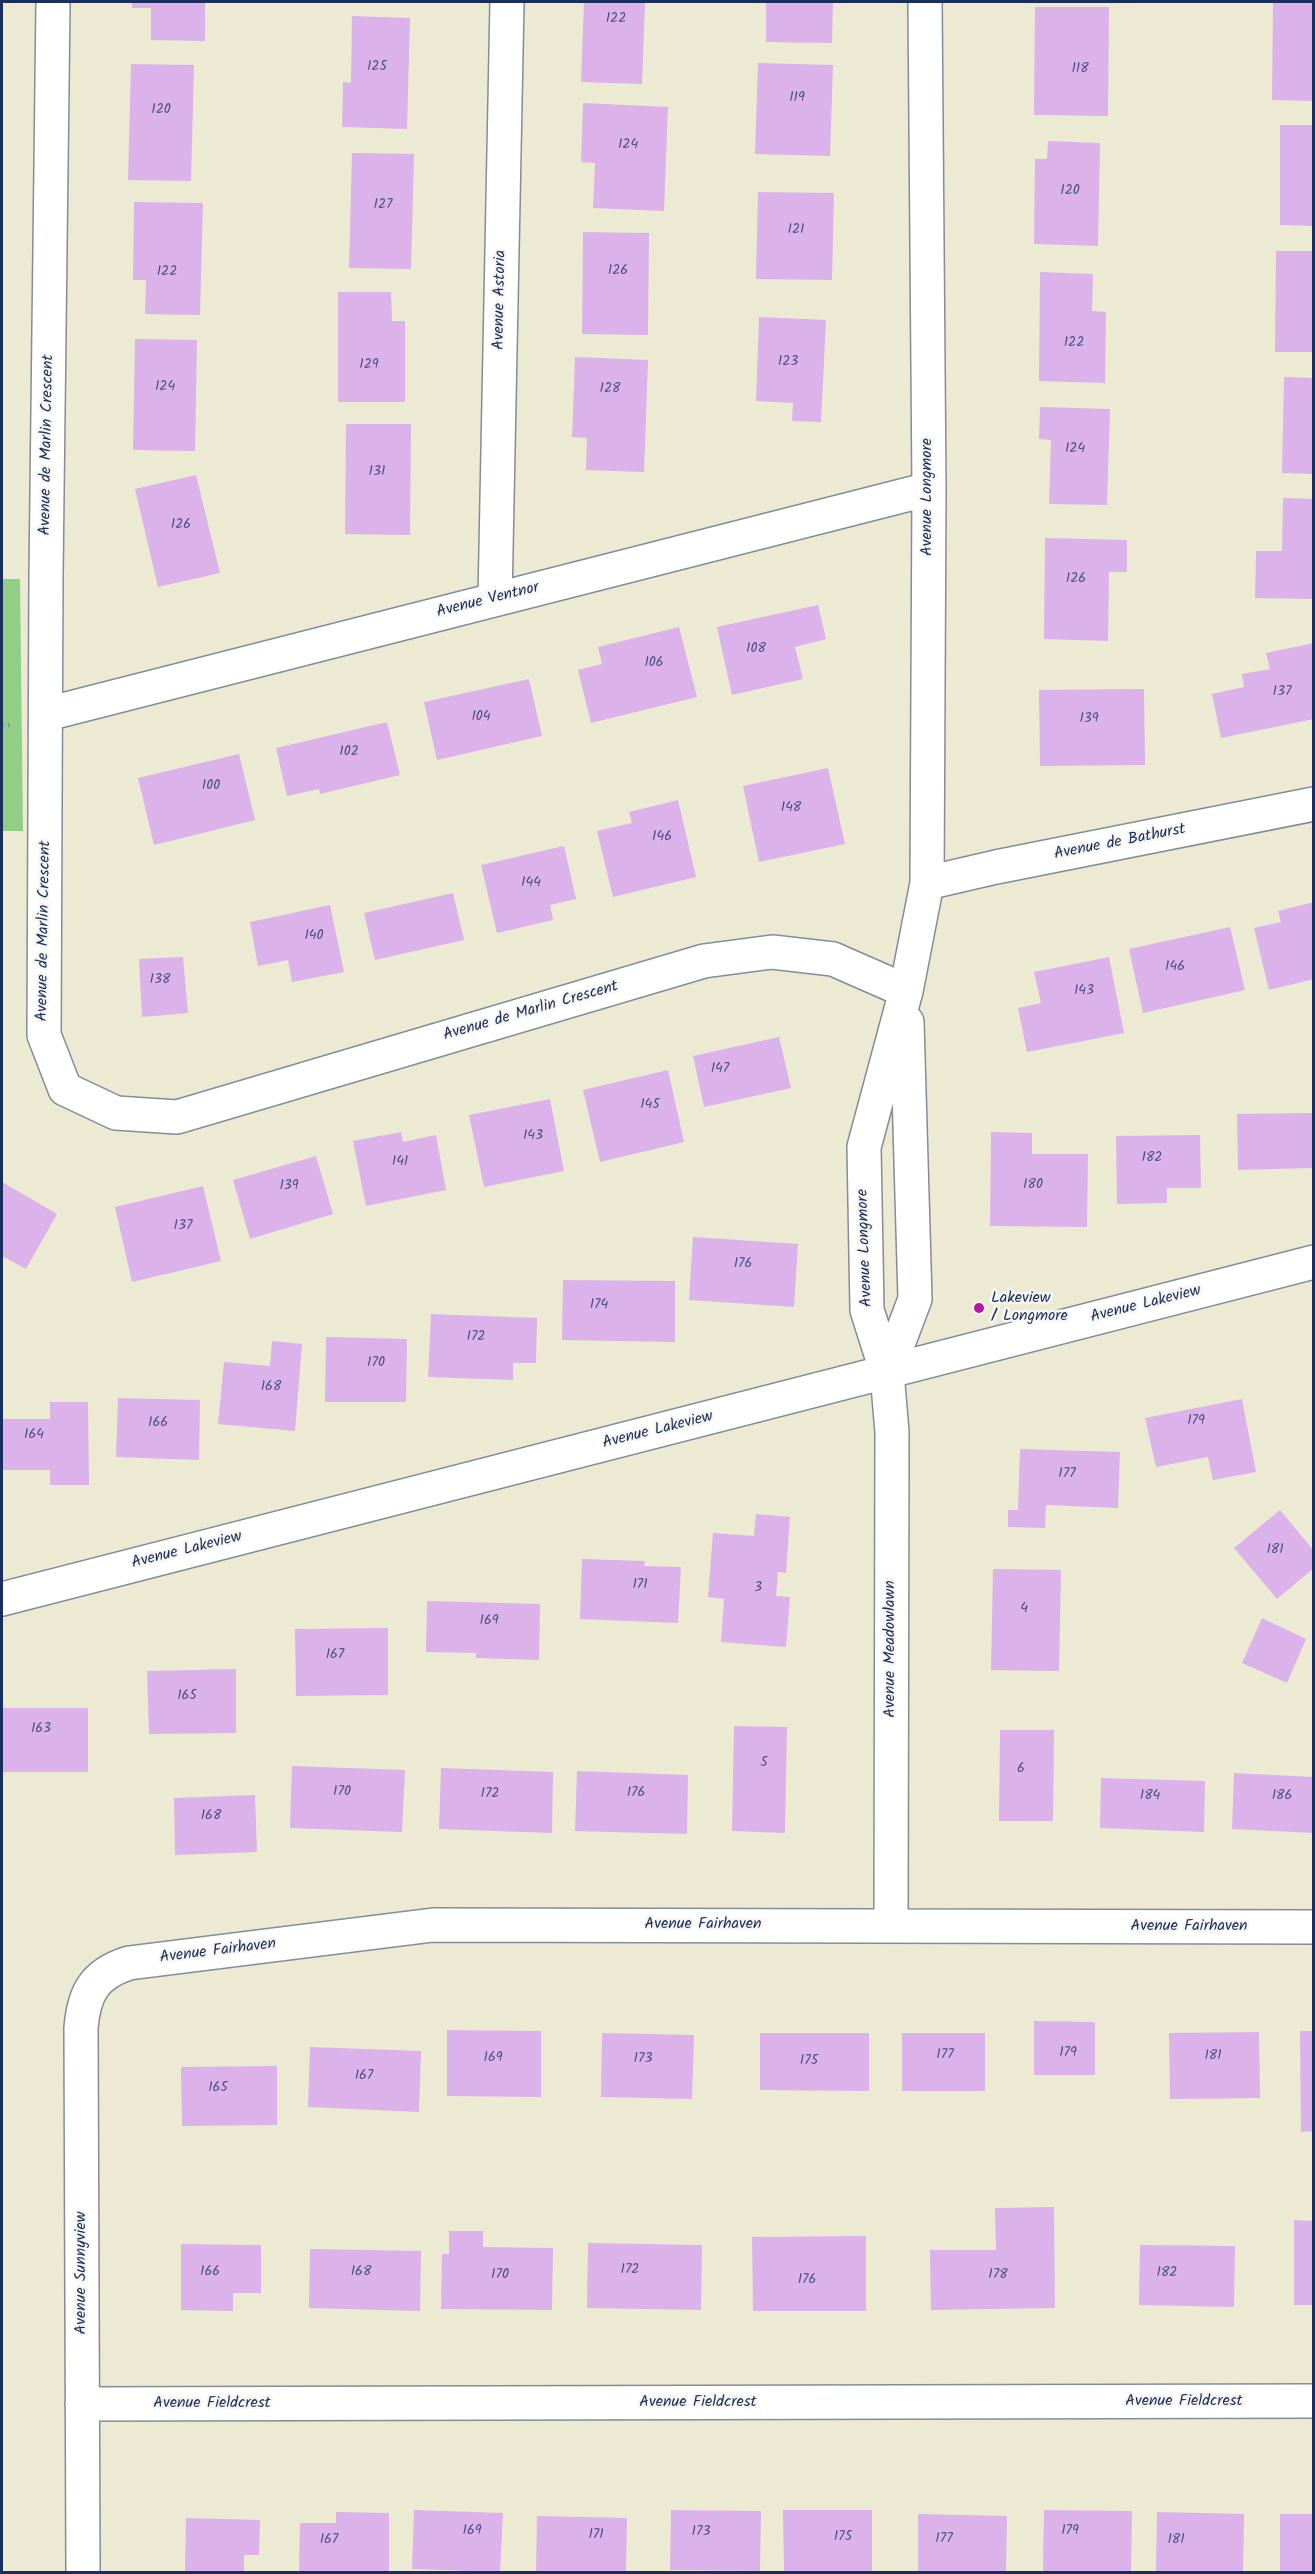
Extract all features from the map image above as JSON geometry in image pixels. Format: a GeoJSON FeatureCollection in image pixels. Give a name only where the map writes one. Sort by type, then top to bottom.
{"type":"FeatureCollection","features":[{"type":"Feature","properties":{"kind":"street","name":"Avenue de Marlin Crescent"},"geometry":{"type":"LineString","coordinates":[[53,2],[46,575],[44,1035],[65,1089],[116,1113],[177,1117],[704,961],[772,952],[833,959],[906,990]]}},
{"type":"Feature","properties":{"kind":"street","name":"Avenue Astoria"},"geometry":{"type":"LineString","coordinates":[[495,599],[507,2]]}},
{"type":"Feature","properties":{"kind":"street","name":"Avenue Longmore"},"geometry":{"type":"LineString","coordinates":[[887,1373],[867,1310],[864,1147],[906,990],[927,883],[929,489],[925,2]]}},
{"type":"Feature","properties":{"kind":"street","name":"Avenue Ventnor"},"geometry":{"type":"LineString","coordinates":[[47,714],[929,489]]}},
{"type":"Feature","properties":{"kind":"street","name":"Avenue de Bathurst"},"geometry":{"type":"LineString","coordinates":[[927,883],[1314,804]]}},
{"type":"Feature","properties":{"kind":"street","name":"Avenue Longmore"},"geometry":{"type":"LineString","coordinates":[[887,1373],[915,1299],[906,990]]}},
{"type":"Feature","properties":{"kind":"street","name":"Avenue Lakeview"},"geometry":{"type":"LineString","coordinates":[[2,1599],[887,1373],[1312,1269]]}},
{"type":"Feature","properties":{"kind":"street","name":"Avenue Meadowlawn"},"geometry":{"type":"LineString","coordinates":[[887,1373],[892,1432],[891,1926]]}},
{"type":"Feature","properties":{"kind":"street","name":"Avenue Fairhaven"},"geometry":{"type":"LineString","coordinates":[[98,1978],[112,1968],[129,1963],[433,1925],[1314,1927]]}},
{"type":"Feature","properties":{"kind":"street","name":"Avenue Sunnyview"},"geometry":{"type":"LineString","coordinates":[[83,2572],[81,2028],[83,2007],[98,1978]]}},
{"type":"Feature","properties":{"kind":"street","name":"Avenue Fieldcrest"},"geometry":{"type":"LineString","coordinates":[[82,2404],[1314,2401]]}},
{"type":"Feature","properties":{"kind":"green space"},"geometry":{"type":"Polygon","coordinates":[[[2,579],[20,579],[23,831],[2,831],[2,579]]]}},
{"type":"Feature","properties":{"kind":"building"},"geometry":{"type":"Polygon","coordinates":[[[132,2],[205,2],[205,41],[151,40],[151,8],[132,8],[132,2]]]}},
{"type":"Feature","properties":{"kind":"building"},"geometry":{"type":"Polygon","coordinates":[[[584,2],[645,2],[642,84],[581,82],[584,2]]]}},
{"type":"Feature","properties":{"kind":"building"},"geometry":{"type":"Polygon","coordinates":[[[766,2],[833,2],[832,43],[766,42],[766,2]]]}},
{"type":"Feature","properties":{"kind":"building"},"geometry":{"type":"Polygon","coordinates":[[[1273,2],[1314,2],[1314,101],[1272,100],[1273,2]]]}},
{"type":"Feature","properties":{"kind":"building"},"geometry":{"type":"Polygon","coordinates":[[[1035,7],[1109,7],[1108,116],[1034,115],[1035,7]]]}},
{"type":"Feature","properties":{"kind":"building"},"geometry":{"type":"Polygon","coordinates":[[[352,16],[410,18],[407,129],[342,127],[343,82],[351,83],[352,16]]]}},
{"type":"Feature","properties":{"kind":"building"},"geometry":{"type":"Polygon","coordinates":[[[758,63],[833,65],[830,156],[755,154],[758,63]]]}},
{"type":"Feature","properties":{"kind":"building"},"geometry":{"type":"Polygon","coordinates":[[[131,64],[194,65],[191,181],[128,180],[131,64]]]}},
{"type":"Feature","properties":{"kind":"building"},"geometry":{"type":"Polygon","coordinates":[[[583,103],[668,107],[664,211],[593,208],[595,163],[581,162],[583,103]]]}},
{"type":"Feature","properties":{"kind":"building"},"geometry":{"type":"Polygon","coordinates":[[[1280,125],[1314,125],[1314,226],[1280,225],[1280,125]]]}},
{"type":"Feature","properties":{"kind":"building"},"geometry":{"type":"Polygon","coordinates":[[[1048,141],[1100,143],[1098,246],[1034,244],[1035,159],[1047,159],[1048,141]]]}},
{"type":"Feature","properties":{"kind":"building"},"geometry":{"type":"Polygon","coordinates":[[[352,153],[414,154],[411,269],[349,268],[352,153]]]}},
{"type":"Feature","properties":{"kind":"building"},"geometry":{"type":"Polygon","coordinates":[[[758,192],[834,193],[832,280],[756,279],[758,192]]]}},
{"type":"Feature","properties":{"kind":"building"},"geometry":{"type":"Polygon","coordinates":[[[134,202],[203,203],[200,315],[145,314],[146,280],[133,280],[134,202]]]}},
{"type":"Feature","properties":{"kind":"building"},"geometry":{"type":"Polygon","coordinates":[[[583,232],[649,233],[648,335],[582,334],[583,232]]]}},
{"type":"Feature","properties":{"kind":"building"},"geometry":{"type":"Polygon","coordinates":[[[1276,251],[1314,251],[1314,352],[1275,352],[1276,251]]]}},
{"type":"Feature","properties":{"kind":"building"},"geometry":{"type":"Polygon","coordinates":[[[1040,272],[1093,274],[1092,311],[1106,312],[1105,383],[1039,381],[1040,272]]]}},
{"type":"Feature","properties":{"kind":"building"},"geometry":{"type":"Polygon","coordinates":[[[338,292],[391,292],[392,321],[405,321],[405,402],[338,402],[338,292]]]}},
{"type":"Feature","properties":{"kind":"building"},"geometry":{"type":"Polygon","coordinates":[[[759,317],[826,320],[821,422],[792,421],[793,403],[756,401],[759,317]]]}},
{"type":"Feature","properties":{"kind":"building"},"geometry":{"type":"Polygon","coordinates":[[[135,339],[197,340],[195,451],[133,450],[135,339]]]}},
{"type":"Feature","properties":{"kind":"building"},"geometry":{"type":"Polygon","coordinates":[[[575,357],[648,360],[644,472],[586,470],[587,438],[572,437],[575,357]]]}},
{"type":"Feature","properties":{"kind":"building"},"geometry":{"type":"Polygon","coordinates":[[[1284,377],[1314,378],[1314,474],[1282,473],[1284,377]]]}},
{"type":"Feature","properties":{"kind":"building"},"geometry":{"type":"Polygon","coordinates":[[[1040,407],[1110,409],[1107,505],[1049,504],[1051,440],[1039,439],[1040,407]]]}},
{"type":"Feature","properties":{"kind":"building"},"geometry":{"type":"Polygon","coordinates":[[[346,424],[411,424],[410,535],[345,534],[346,424]]]}},
{"type":"Feature","properties":{"kind":"building"},"geometry":{"type":"Polygon","coordinates":[[[196,475],[220,573],[158,587],[135,489],[196,475]]]}},
{"type":"Feature","properties":{"kind":"building"},"geometry":{"type":"Polygon","coordinates":[[[1283,498],[1314,499],[1314,599],[1255,598],[1256,551],[1282,551],[1283,498]]]}},
{"type":"Feature","properties":{"kind":"building"},"geometry":{"type":"Polygon","coordinates":[[[1045,538],[1127,540],[1127,572],[1109,572],[1108,641],[1044,639],[1045,538]]]}},
{"type":"Feature","properties":{"kind":"building"},"geometry":{"type":"Polygon","coordinates":[[[818,605],[826,639],[795,647],[803,679],[732,695],[717,627],[818,605]]]}},
{"type":"Feature","properties":{"kind":"building"},"geometry":{"type":"Polygon","coordinates":[[[679,627],[697,697],[591,723],[578,670],[602,664],[598,647],[679,627]]]}},
{"type":"Feature","properties":{"kind":"building"},"geometry":{"type":"Polygon","coordinates":[[[1314,643],[1314,719],[1221,738],[1212,694],[1244,687],[1242,674],[1270,669],[1266,653],[1314,643]]]}},
{"type":"Feature","properties":{"kind":"building"},"geometry":{"type":"Polygon","coordinates":[[[529,679],[542,736],[437,760],[424,702],[529,679]]]}},
{"type":"Feature","properties":{"kind":"building"},"geometry":{"type":"Polygon","coordinates":[[[1144,689],[1145,765],[1040,766],[1039,690],[1144,689]]]}},
{"type":"Feature","properties":{"kind":"building"},"geometry":{"type":"Polygon","coordinates":[[[387,722],[400,775],[320,794],[319,789],[287,796],[276,748],[387,722]]]}},
{"type":"Feature","properties":{"kind":"building"},"geometry":{"type":"Polygon","coordinates":[[[239,754],[255,820],[154,845],[138,778],[239,754]]]}},
{"type":"Feature","properties":{"kind":"building"},"geometry":{"type":"Polygon","coordinates":[[[828,768],[845,844],[759,862],[743,786],[828,768]]]}},
{"type":"Feature","properties":{"kind":"building"},"geometry":{"type":"Polygon","coordinates":[[[678,800],[696,877],[613,897],[597,831],[632,823],[629,812],[678,800]]]}},
{"type":"Feature","properties":{"kind":"building"},"geometry":{"type":"Polygon","coordinates":[[[564,846],[576,899],[550,905],[553,920],[497,933],[481,865],[564,846]]]}},
{"type":"Feature","properties":{"kind":"building"},"geometry":{"type":"Polygon","coordinates":[[[453,893],[464,940],[375,960],[364,913],[453,893]]]}},
{"type":"Feature","properties":{"kind":"building"},"geometry":{"type":"Polygon","coordinates":[[[1314,902],[1314,979],[1269,990],[1254,928],[1281,922],[1278,911],[1314,902]]]}},
{"type":"Feature","properties":{"kind":"building"},"geometry":{"type":"Polygon","coordinates":[[[330,905],[344,972],[292,982],[288,960],[258,966],[250,922],[330,905]]]}},
{"type":"Feature","properties":{"kind":"building"},"geometry":{"type":"Polygon","coordinates":[[[1230,927],[1245,990],[1143,1013],[1129,949],[1230,927]]]}},
{"type":"Feature","properties":{"kind":"building"},"geometry":{"type":"Polygon","coordinates":[[[183,957],[188,1013],[142,1017],[139,959],[183,957]]]}},
{"type":"Feature","properties":{"kind":"building"},"geometry":{"type":"Polygon","coordinates":[[[1109,957],[1124,1033],[1027,1052],[1018,1008],[1041,1003],[1034,972],[1109,957]]]}},
{"type":"Feature","properties":{"kind":"building"},"geometry":{"type":"Polygon","coordinates":[[[779,1037],[791,1088],[704,1107],[693,1056],[779,1037]]]}},
{"type":"Feature","properties":{"kind":"building"},"geometry":{"type":"Polygon","coordinates":[[[668,1070],[684,1142],[600,1162],[583,1090],[668,1070]]]}},
{"type":"Feature","properties":{"kind":"building"},"geometry":{"type":"Polygon","coordinates":[[[550,1099],[564,1171],[484,1187],[469,1115],[550,1099]]]}},
{"type":"Feature","properties":{"kind":"building"},"geometry":{"type":"Polygon","coordinates":[[[1314,1113],[1314,1168],[1238,1170],[1237,1114],[1314,1113]]]}},
{"type":"Feature","properties":{"kind":"building"},"geometry":{"type":"Polygon","coordinates":[[[401,1132],[403,1142],[436,1135],[446,1190],[366,1206],[353,1141],[401,1132]]]}},
{"type":"Feature","properties":{"kind":"building"},"geometry":{"type":"Polygon","coordinates":[[[991,1132],[1032,1133],[1032,1154],[1088,1154],[1087,1227],[990,1226],[991,1132]]]}},
{"type":"Feature","properties":{"kind":"building"},"geometry":{"type":"Polygon","coordinates":[[[1200,1135],[1201,1188],[1167,1188],[1167,1203],[1117,1204],[1116,1136],[1200,1135]]]}},
{"type":"Feature","properties":{"kind":"building"},"geometry":{"type":"Polygon","coordinates":[[[316,1156],[333,1214],[250,1239],[233,1180],[316,1156]]]}},
{"type":"Feature","properties":{"kind":"building"},"geometry":{"type":"Polygon","coordinates":[[[2,1182],[57,1214],[26,1269],[2,1256],[2,1182]]]}},
{"type":"Feature","properties":{"kind":"building"},"geometry":{"type":"Polygon","coordinates":[[[203,1186],[221,1261],[132,1282],[115,1207],[203,1186]]]}},
{"type":"Feature","properties":{"kind":"building"},"geometry":{"type":"Polygon","coordinates":[[[693,1237],[798,1244],[794,1307],[689,1300],[693,1237]]]}},
{"type":"Feature","properties":{"kind":"building"},"geometry":{"type":"Polygon","coordinates":[[[563,1280],[675,1281],[675,1342],[562,1340],[563,1280]]]}},
{"type":"Feature","properties":{"kind":"building"},"geometry":{"type":"Polygon","coordinates":[[[431,1314],[537,1318],[536,1363],[513,1363],[513,1380],[428,1377],[431,1314]]]}},
{"type":"Feature","properties":{"kind":"building"},"geometry":{"type":"Polygon","coordinates":[[[326,1337],[407,1339],[406,1402],[325,1402],[326,1337]]]}},
{"type":"Feature","properties":{"kind":"building"},"geometry":{"type":"Polygon","coordinates":[[[272,1341],[302,1344],[295,1431],[218,1424],[224,1362],[270,1366],[272,1341]]]}},
{"type":"Feature","properties":{"kind":"building"},"geometry":{"type":"Polygon","coordinates":[[[118,1398],[200,1400],[199,1460],[116,1457],[118,1398]]]}},
{"type":"Feature","properties":{"kind":"building"},"geometry":{"type":"Polygon","coordinates":[[[1242,1399],[1256,1472],[1213,1480],[1208,1457],[1156,1467],[1145,1418],[1242,1399]]]}},
{"type":"Feature","properties":{"kind":"building"},"geometry":{"type":"Polygon","coordinates":[[[50,1402],[88,1402],[89,1485],[50,1485],[50,1470],[2,1470],[2,1419],[50,1419],[50,1402]]]}},
{"type":"Feature","properties":{"kind":"building"},"geometry":{"type":"Polygon","coordinates":[[[1020,1449],[1120,1452],[1118,1508],[1046,1505],[1045,1528],[1008,1527],[1008,1510],[1018,1510],[1020,1449]]]}},
{"type":"Feature","properties":{"kind":"building"},"geometry":{"type":"Polygon","coordinates":[[[1280,1510],[1314,1551],[1314,1568],[1277,1599],[1234,1548],[1280,1510]]]}},
{"type":"Feature","properties":{"kind":"building"},"geometry":{"type":"Polygon","coordinates":[[[756,1514],[790,1517],[786,1573],[778,1572],[776,1596],[790,1597],[786,1647],[721,1642],[724,1599],[708,1597],[713,1533],[754,1536],[756,1514]]]}},
{"type":"Feature","properties":{"kind":"building"},"geometry":{"type":"Polygon","coordinates":[[[582,1559],[645,1561],[644,1566],[681,1567],[678,1623],[580,1619],[582,1559]]]}},
{"type":"Feature","properties":{"kind":"building"},"geometry":{"type":"Polygon","coordinates":[[[993,1569],[1061,1570],[1059,1671],[991,1670],[993,1569]]]}},
{"type":"Feature","properties":{"kind":"building"},"geometry":{"type":"Polygon","coordinates":[[[427,1601],[540,1604],[539,1660],[476,1658],[476,1653],[426,1652],[427,1601]]]}},
{"type":"Feature","properties":{"kind":"building"},"geometry":{"type":"Polygon","coordinates":[[[1262,1618],[1306,1639],[1287,1683],[1242,1663],[1262,1618]]]}},
{"type":"Feature","properties":{"kind":"building"},"geometry":{"type":"Polygon","coordinates":[[[388,1628],[388,1695],[296,1696],[295,1629],[388,1628]]]}},
{"type":"Feature","properties":{"kind":"building"},"geometry":{"type":"Polygon","coordinates":[[[236,1669],[236,1733],[149,1734],[147,1671],[236,1669]]]}},
{"type":"Feature","properties":{"kind":"building"},"geometry":{"type":"Polygon","coordinates":[[[2,1708],[88,1708],[88,1772],[2,1772],[2,1708]]]}},
{"type":"Feature","properties":{"kind":"building"},"geometry":{"type":"Polygon","coordinates":[[[734,1726],[787,1727],[785,1833],[732,1831],[734,1726]]]}},
{"type":"Feature","properties":{"kind":"building"},"geometry":{"type":"Polygon","coordinates":[[[1000,1730],[1054,1730],[1053,1821],[999,1821],[1000,1730]]]}},
{"type":"Feature","properties":{"kind":"building"},"geometry":{"type":"Polygon","coordinates":[[[292,1766],[405,1770],[402,1832],[290,1828],[292,1766]]]}},
{"type":"Feature","properties":{"kind":"building"},"geometry":{"type":"Polygon","coordinates":[[[441,1768],[553,1772],[552,1833],[439,1829],[441,1768]]]}},
{"type":"Feature","properties":{"kind":"building"},"geometry":{"type":"Polygon","coordinates":[[[577,1771],[688,1775],[687,1834],[575,1831],[577,1771]]]}},
{"type":"Feature","properties":{"kind":"building"},"geometry":{"type":"Polygon","coordinates":[[[1234,1773],[1314,1777],[1314,1833],[1232,1829],[1234,1773]]]}},
{"type":"Feature","properties":{"kind":"building"},"geometry":{"type":"Polygon","coordinates":[[[1101,1778],[1205,1781],[1204,1832],[1100,1828],[1101,1778]]]}},
{"type":"Feature","properties":{"kind":"building"},"geometry":{"type":"Polygon","coordinates":[[[255,1795],[257,1852],[175,1855],[174,1798],[255,1795]]]}},
{"type":"Feature","properties":{"kind":"building"},"geometry":{"type":"Polygon","coordinates":[[[1034,2021],[1095,2022],[1095,2075],[1034,2075],[1034,2021]]]}},
{"type":"Feature","properties":{"kind":"building"},"geometry":{"type":"Polygon","coordinates":[[[447,2030],[541,2031],[541,2097],[447,2096],[447,2030]]]}},
{"type":"Feature","properties":{"kind":"building"},"geometry":{"type":"Polygon","coordinates":[[[1300,2031],[1314,2031],[1314,2131],[1301,2132],[1300,2031]]]}},
{"type":"Feature","properties":{"kind":"building"},"geometry":{"type":"Polygon","coordinates":[[[1259,2032],[1260,2098],[1170,2099],[1169,2033],[1259,2032]]]}},
{"type":"Feature","properties":{"kind":"building"},"geometry":{"type":"Polygon","coordinates":[[[602,2033],[694,2035],[692,2099],[601,2097],[602,2033]]]}},
{"type":"Feature","properties":{"kind":"building"},"geometry":{"type":"Polygon","coordinates":[[[760,2033],[869,2033],[869,2091],[760,2090],[760,2033]]]}},
{"type":"Feature","properties":{"kind":"building"},"geometry":{"type":"Polygon","coordinates":[[[902,2033],[985,2033],[985,2091],[902,2091],[902,2033]]]}},
{"type":"Feature","properties":{"kind":"building"},"geometry":{"type":"Polygon","coordinates":[[[310,2047],[421,2051],[419,2112],[308,2107],[310,2047]]]}},
{"type":"Feature","properties":{"kind":"building"},"geometry":{"type":"Polygon","coordinates":[[[277,2066],[277,2125],[182,2126],[181,2067],[277,2066]]]}},
{"type":"Feature","properties":{"kind":"building"},"geometry":{"type":"Polygon","coordinates":[[[1054,2207],[1055,2308],[931,2310],[930,2250],[996,2250],[995,2208],[1054,2207]]]}},
{"type":"Feature","properties":{"kind":"building"},"geometry":{"type":"Polygon","coordinates":[[[1294,2220],[1314,2221],[1314,2305],[1294,2305],[1294,2220]]]}},
{"type":"Feature","properties":{"kind":"building"},"geometry":{"type":"Polygon","coordinates":[[[449,2231],[483,2231],[483,2247],[553,2248],[552,2310],[441,2309],[442,2254],[449,2254],[449,2231]]]}},
{"type":"Feature","properties":{"kind":"building"},"geometry":{"type":"Polygon","coordinates":[[[866,2236],[866,2311],[753,2311],[752,2237],[866,2236]]]}},
{"type":"Feature","properties":{"kind":"building"},"geometry":{"type":"Polygon","coordinates":[[[588,2243],[702,2245],[701,2310],[587,2308],[588,2243]]]}},
{"type":"Feature","properties":{"kind":"building"},"geometry":{"type":"Polygon","coordinates":[[[181,2244],[261,2245],[261,2293],[233,2293],[233,2311],[181,2310],[181,2244]]]}},
{"type":"Feature","properties":{"kind":"building"},"geometry":{"type":"Polygon","coordinates":[[[1140,2245],[1235,2246],[1234,2307],[1139,2305],[1140,2245]]]}},
{"type":"Feature","properties":{"kind":"building"},"geometry":{"type":"Polygon","coordinates":[[[310,2249],[421,2251],[420,2311],[309,2308],[310,2249]]]}},
{"type":"Feature","properties":{"kind":"building"},"geometry":{"type":"Polygon","coordinates":[[[414,2510],[503,2513],[500,2572],[412,2569],[414,2510]]]}},
{"type":"Feature","properties":{"kind":"building"},"geometry":{"type":"Polygon","coordinates":[[[671,2510],[761,2511],[760,2571],[670,2570],[671,2510]]]}},
{"type":"Feature","properties":{"kind":"building"},"geometry":{"type":"Polygon","coordinates":[[[783,2510],[872,2510],[872,2572],[784,2571],[783,2510]]]}},
{"type":"Feature","properties":{"kind":"building"},"geometry":{"type":"Polygon","coordinates":[[[1044,2510],[1132,2511],[1131,2572],[1043,2571],[1044,2510]]]}},
{"type":"Feature","properties":{"kind":"building"},"geometry":{"type":"Polygon","coordinates":[[[336,2512],[389,2513],[389,2572],[299,2572],[300,2523],[336,2523],[336,2512]]]}},
{"type":"Feature","properties":{"kind":"building"},"geometry":{"type":"Polygon","coordinates":[[[1157,2512],[1244,2514],[1243,2572],[1156,2572],[1157,2512]]]}},
{"type":"Feature","properties":{"kind":"building"},"geometry":{"type":"Polygon","coordinates":[[[918,2514],[1007,2516],[1006,2572],[918,2572],[918,2514]]]}},
{"type":"Feature","properties":{"kind":"building"},"geometry":{"type":"Polygon","coordinates":[[[1280,2514],[1314,2514],[1314,2572],[1280,2572],[1280,2514]]]}},
{"type":"Feature","properties":{"kind":"building"},"geometry":{"type":"Polygon","coordinates":[[[537,2516],[627,2518],[626,2572],[536,2572],[537,2516]]]}},
{"type":"Feature","properties":{"kind":"building"},"geometry":{"type":"Polygon","coordinates":[[[186,2518],[260,2520],[259,2555],[244,2555],[244,2572],[185,2572],[186,2518]]]}},
{"type":"Feature","properties":{"kind":"place","name":"Lakeview / Longmore"},"geometry":{"type":"Point","coordinates":[979,1308]}}]}
